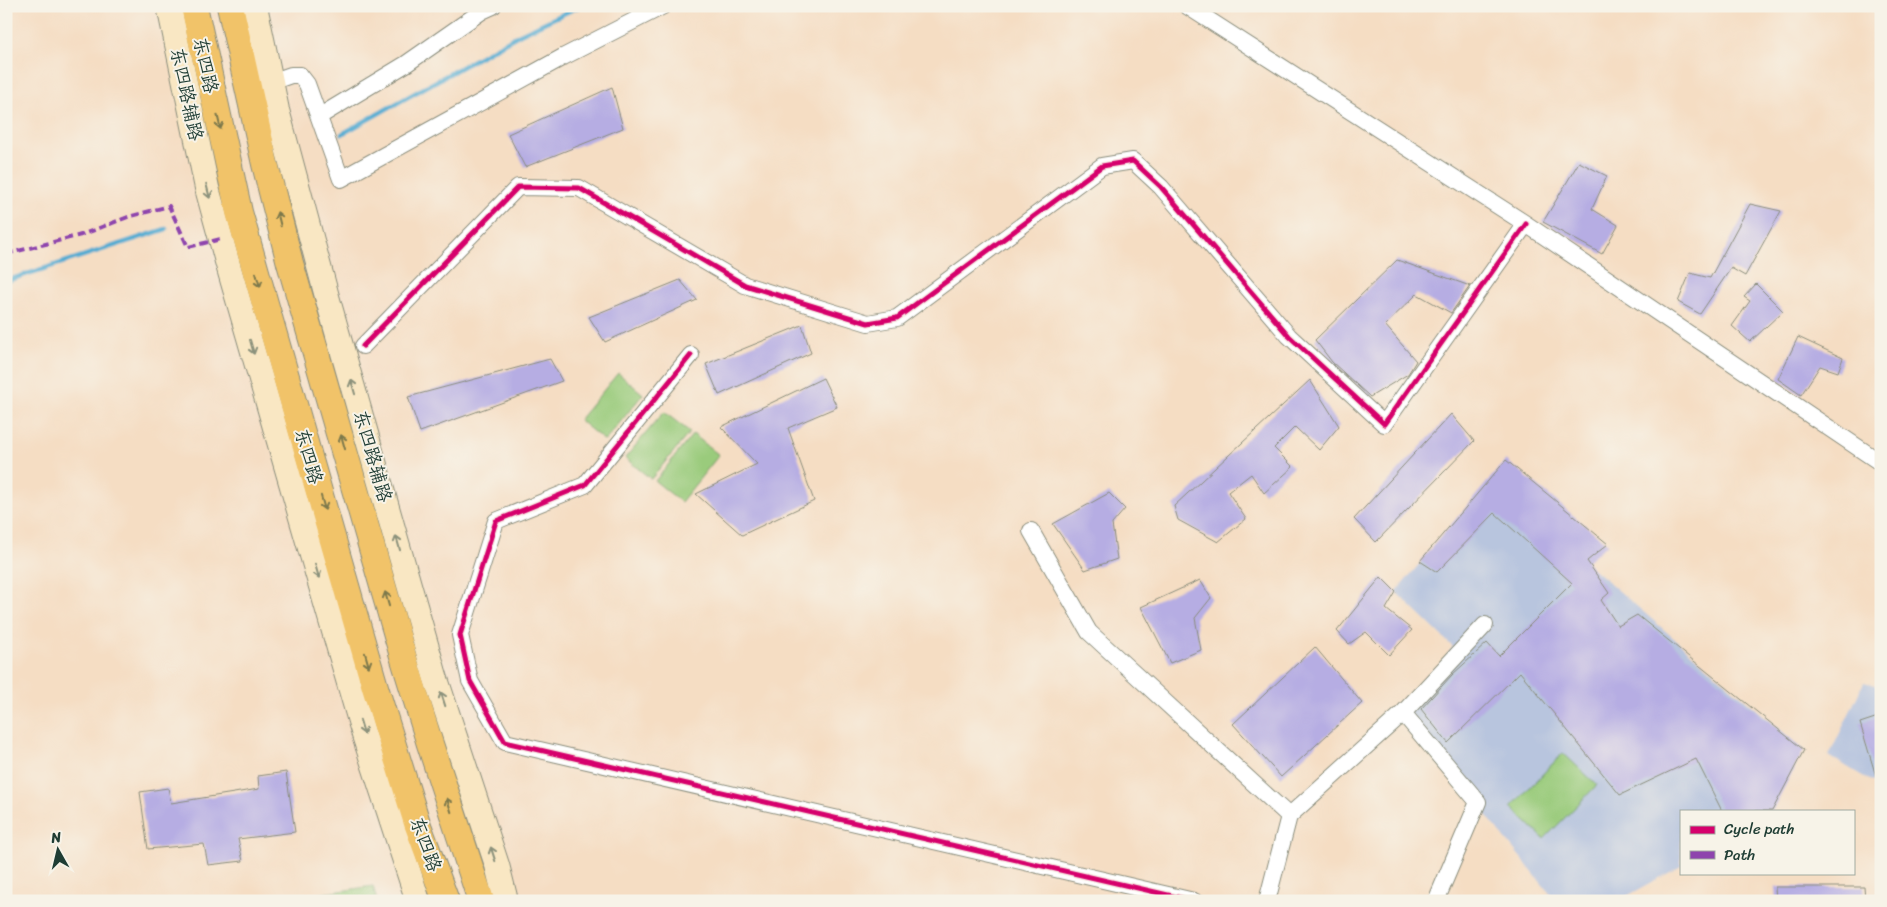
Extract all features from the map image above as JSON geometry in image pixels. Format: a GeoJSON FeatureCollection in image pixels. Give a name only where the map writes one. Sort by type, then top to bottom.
{"type":"FeatureCollection","features":[{"type":"Feature","properties":{"kind":"main road","name":"东四路辅路"},"geometry":{"type":"LineString","coordinates":[[169,6],[208,188],[228,265],[348,681],[418,901]]}},
{"type":"Feature","properties":{"kind":"main road","name":"东四路"},"geometry":{"type":"LineString","coordinates":[[194,6],[239,212],[375,687],[417,823],[446,901]]}},
{"type":"Feature","properties":{"kind":"main road","name":"东四路"},"geometry":{"type":"LineString","coordinates":[[230,6],[263,155],[290,262],[403,656],[481,901]]}},
{"type":"Feature","properties":{"kind":"main road","name":"东四路辅路"},"geometry":{"type":"LineString","coordinates":[[255,6],[271,82],[308,232],[430,657],[497,865],[506,901]]}},
{"type":"Feature","properties":{"kind":"street"},"geometry":{"type":"LineString","coordinates":[[320,116],[406,64],[482,11],[493,6]]}},
{"type":"Feature","properties":{"kind":"street"},"geometry":{"type":"LineString","coordinates":[[271,82],[300,75],[307,84],[341,179],[555,61],[663,6]]}},
{"type":"Feature","properties":{"kind":"street"},"geometry":{"type":"LineString","coordinates":[[1187,6],[1526,224],[1881,463]]}},
{"type":"Feature","properties":{"kind":"street"},"geometry":{"type":"LineString","coordinates":[[363,346],[518,187],[579,188],[745,285],[868,323],[897,318],[1102,166],[1133,161],[1161,187],[1289,336],[1384,424],[1526,224]]}},
{"type":"Feature","properties":{"kind":"street"},"geometry":{"type":"LineString","coordinates":[[691,355],[585,485],[496,521],[460,635],[470,681],[505,742],[1194,901]]}},
{"type":"Feature","properties":{"kind":"street"},"geometry":{"type":"LineString","coordinates":[[1031,531],[1089,632],[1289,816]]}},
{"type":"Feature","properties":{"kind":"street"},"geometry":{"type":"LineString","coordinates":[[1267,901],[1289,816],[1403,713],[1485,625]]}},
{"type":"Feature","properties":{"kind":"street"},"geometry":{"type":"LineString","coordinates":[[1403,713],[1478,802],[1436,901]]}},
{"type":"Feature","properties":{"kind":"shaded area"},"geometry":{"type":"Polygon","coordinates":[[[1506,460],[1590,566],[1804,750],[1768,810],[1680,810],[1680,867],[1618,901],[1556,901],[1403,713],[1453,647],[1396,592],[1506,460]]]}},
{"type":"Feature","properties":{"kind":"shaded area"},"geometry":{"type":"Polygon","coordinates":[[[1864,682],[1881,687],[1881,787],[1829,756],[1864,682]]]}},
{"type":"Feature","properties":{"kind":"green space"},"geometry":{"type":"Polygon","coordinates":[[[618,373],[643,394],[605,441],[579,420],[618,373]]]}},
{"type":"Feature","properties":{"kind":"green space"},"geometry":{"type":"Polygon","coordinates":[[[664,412],[690,432],[651,479],[625,458],[664,412]]]}},
{"type":"Feature","properties":{"kind":"green space"},"geometry":{"type":"Polygon","coordinates":[[[693,434],[719,455],[681,502],[655,481],[693,434]]]}},
{"type":"Feature","properties":{"kind":"green space"},"geometry":{"type":"Polygon","coordinates":[[[1563,753],[1597,785],[1544,839],[1511,807],[1563,753]]]}},
{"type":"Feature","properties":{"kind":"green space"},"geometry":{"type":"Polygon","coordinates":[[[373,886],[377,901],[274,901],[373,886]]]}},
{"type":"Feature","properties":{"kind":"building"},"geometry":{"type":"Polygon","coordinates":[[[612,87],[623,128],[525,167],[508,134],[612,87]]]}},
{"type":"Feature","properties":{"kind":"building"},"geometry":{"type":"Polygon","coordinates":[[[1579,162],[1607,176],[1592,209],[1618,225],[1602,254],[1543,222],[1579,162]]]}},
{"type":"Feature","properties":{"kind":"building"},"geometry":{"type":"Polygon","coordinates":[[[1750,204],[1781,211],[1745,276],[1731,268],[1700,314],[1678,302],[1690,273],[1710,278],[1750,204]]]}},
{"type":"Feature","properties":{"kind":"building"},"geometry":{"type":"Polygon","coordinates":[[[1397,260],[1470,286],[1451,313],[1417,294],[1385,325],[1416,361],[1408,374],[1370,397],[1332,362],[1315,340],[1397,260]]]}},
{"type":"Feature","properties":{"kind":"building"},"geometry":{"type":"Polygon","coordinates":[[[680,280],[697,300],[605,342],[589,317],[680,280]]]}},
{"type":"Feature","properties":{"kind":"building"},"geometry":{"type":"Polygon","coordinates":[[[1756,284],[1783,311],[1750,342],[1732,326],[1750,301],[1744,297],[1756,284]]]}},
{"type":"Feature","properties":{"kind":"building"},"geometry":{"type":"Polygon","coordinates":[[[802,325],[811,353],[719,395],[706,364],[802,325]]]}},
{"type":"Feature","properties":{"kind":"building"},"geometry":{"type":"Polygon","coordinates":[[[1798,337],[1843,358],[1838,372],[1820,366],[1801,395],[1778,379],[1798,337]]]}},
{"type":"Feature","properties":{"kind":"building"},"geometry":{"type":"Polygon","coordinates":[[[550,359],[562,381],[420,432],[408,397],[550,359]]]}},
{"type":"Feature","properties":{"kind":"building"},"geometry":{"type":"Polygon","coordinates":[[[823,378],[837,407],[788,428],[814,501],[742,535],[696,494],[757,464],[721,427],[823,378]]]}},
{"type":"Feature","properties":{"kind":"building"},"geometry":{"type":"Polygon","coordinates":[[[1310,380],[1339,426],[1319,450],[1295,427],[1274,448],[1293,467],[1264,493],[1251,474],[1228,492],[1246,519],[1218,542],[1178,520],[1174,506],[1310,380]]]}},
{"type":"Feature","properties":{"kind":"building"},"geometry":{"type":"Polygon","coordinates":[[[1451,414],[1474,441],[1376,542],[1354,519],[1451,414]]]}},
{"type":"Feature","properties":{"kind":"building"},"geometry":{"type":"Polygon","coordinates":[[[1506,460],[1608,544],[1587,561],[1609,593],[1601,600],[1618,626],[1637,615],[1804,750],[1773,810],[1722,810],[1696,759],[1620,795],[1520,672],[1448,743],[1421,709],[1452,675],[1487,643],[1499,656],[1572,583],[1495,513],[1437,572],[1420,561],[1506,460]]]}},
{"type":"Feature","properties":{"kind":"building"},"geometry":{"type":"Polygon","coordinates":[[[1109,493],[1125,509],[1112,524],[1117,559],[1085,570],[1053,524],[1109,493]]]}},
{"type":"Feature","properties":{"kind":"building"},"geometry":{"type":"Polygon","coordinates":[[[1381,577],[1396,592],[1386,609],[1412,630],[1389,655],[1366,632],[1349,644],[1337,631],[1381,577]]]}},
{"type":"Feature","properties":{"kind":"building"},"geometry":{"type":"Polygon","coordinates":[[[1200,580],[1211,598],[1195,618],[1201,650],[1170,663],[1141,607],[1200,580]]]}},
{"type":"Feature","properties":{"kind":"building"},"geometry":{"type":"Polygon","coordinates":[[[1315,647],[1362,703],[1281,777],[1233,724],[1315,647]]]}},
{"type":"Feature","properties":{"kind":"building"},"geometry":{"type":"Polygon","coordinates":[[[1881,716],[1881,782],[1878,783],[1860,723],[1881,716]]]}},
{"type":"Feature","properties":{"kind":"building"},"geometry":{"type":"Polygon","coordinates":[[[286,772],[295,832],[238,839],[243,861],[208,865],[204,844],[148,849],[140,792],[168,788],[171,803],[259,789],[258,776],[286,772]]]}},
{"type":"Feature","properties":{"kind":"building"},"geometry":{"type":"Polygon","coordinates":[[[1775,887],[1864,887],[1865,901],[1776,901],[1775,887]]]}},
{"type":"Feature","properties":{"kind":"waterway"},"geometry":{"type":"LineString","coordinates":[[342,134],[520,34],[580,6]]}},
{"type":"Feature","properties":{"kind":"waterway"},"geometry":{"type":"LineString","coordinates":[[6,281],[166,229]]}},
{"type":"Feature","properties":{"kind":"marked path"},"geometry":{"type":"LineString","coordinates":[[6,254],[81,235],[128,217],[169,206],[188,247],[221,239]]}},
{"type":"Feature","properties":{"kind":"cycle path"},"geometry":{"type":"LineString","coordinates":[[363,346],[518,187],[579,188],[745,285],[868,323],[897,318],[1102,166],[1133,161],[1161,187],[1289,336],[1384,424],[1526,224]]}},
{"type":"Feature","properties":{"kind":"cycle path"},"geometry":{"type":"LineString","coordinates":[[691,355],[585,485],[496,521],[460,635],[470,681],[505,742],[1194,901]]}}]}
